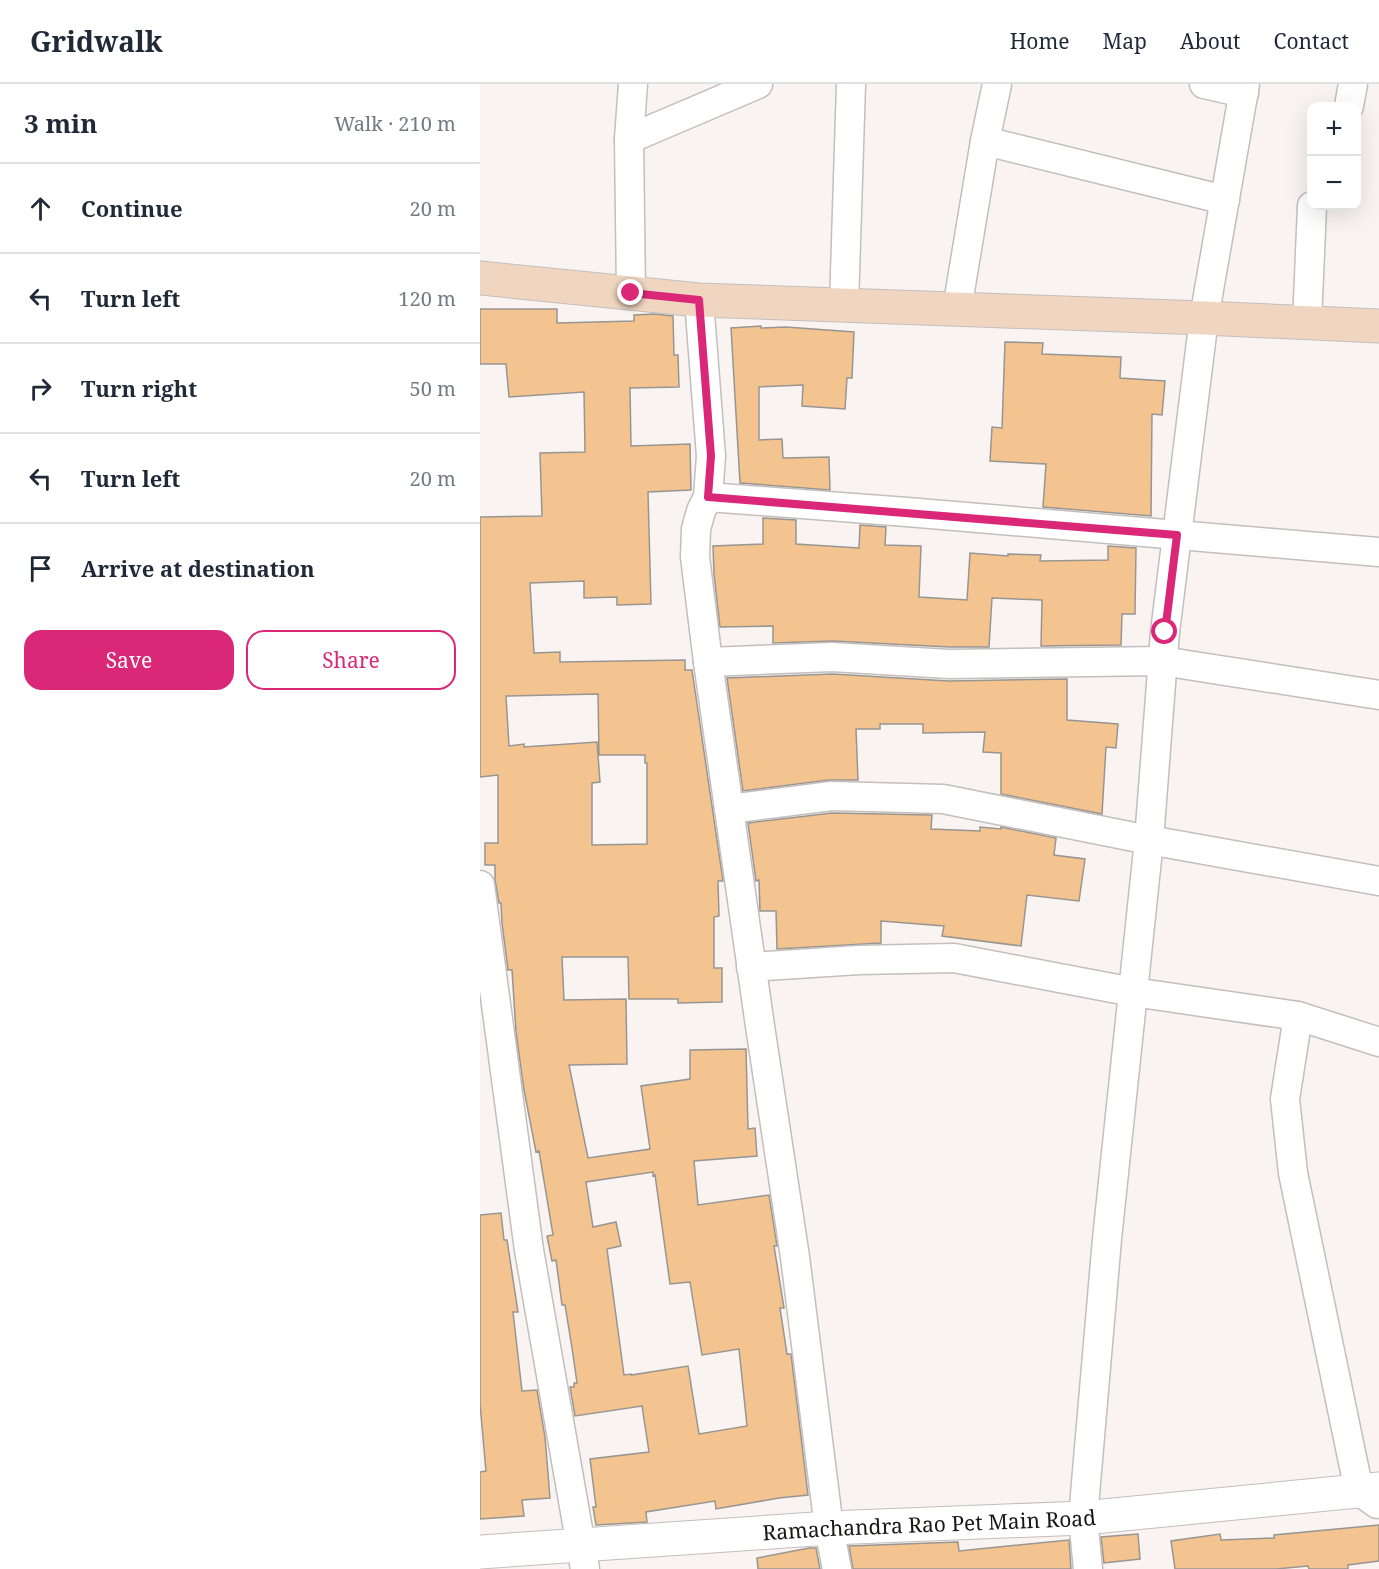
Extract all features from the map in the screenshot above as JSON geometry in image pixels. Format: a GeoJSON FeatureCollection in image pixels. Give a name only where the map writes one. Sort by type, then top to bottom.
{"type":"FeatureCollection","features":[{"type":"Feature","properties":{"kind":"main road"},"geometry":{"type":"LineString","coordinates":[[480,278],[699,300],[1379,326]]}},
{"type":"Feature","properties":{"kind":"street"},"geometry":{"type":"LineString","coordinates":[[631,293],[629,139],[633,84]]}},
{"type":"Feature","properties":{"kind":"street"},"geometry":{"type":"LineString","coordinates":[[629,139],[758,84]]}},
{"type":"Feature","properties":{"kind":"street"},"geometry":{"type":"LineString","coordinates":[[844,305],[851,84]]}},
{"type":"Feature","properties":{"kind":"street"},"geometry":{"type":"LineString","coordinates":[[957,309],[985,141],[997,84]]}},
{"type":"Feature","properties":{"kind":"street"},"geometry":{"type":"LineString","coordinates":[[1088,1569],[1083,1518],[1107,1239],[1149,840],[1165,632],[1204,318],[1244,88],[1204,84]]}},
{"type":"Feature","properties":{"kind":"street"},"geometry":{"type":"LineString","coordinates":[[1350,102],[1353,84]]}},
{"type":"Feature","properties":{"kind":"street"},"geometry":{"type":"LineString","coordinates":[[985,141],[1225,200]]}},
{"type":"Feature","properties":{"kind":"street"},"geometry":{"type":"LineString","coordinates":[[1307,323],[1312,210]]}},
{"type":"Feature","properties":{"kind":"street"},"geometry":{"type":"LineString","coordinates":[[699,300],[711,456],[708,497],[696,529],[695,557],[751,967],[795,1257],[829,1528],[837,1569]]}},
{"type":"Feature","properties":{"kind":"street"},"geometry":{"type":"LineString","coordinates":[[708,497],[1379,552]]}},
{"type":"Feature","properties":{"kind":"street"},"geometry":{"type":"LineString","coordinates":[[708,662],[832,657],[949,664],[1162,661],[1379,694]]}},
{"type":"Feature","properties":{"kind":"street"},"geometry":{"type":"LineString","coordinates":[[729,809],[831,795],[943,799],[1149,840],[1379,881]]}},
{"type":"Feature","properties":{"kind":"street"},"geometry":{"type":"LineString","coordinates":[[480,885],[529,1250],[582,1557]]}},
{"type":"Feature","properties":{"kind":"street"},"geometry":{"type":"LineString","coordinates":[[751,967],[859,960],[954,958],[1133,992],[1298,1016],[1379,1042]]}},
{"type":"Feature","properties":{"kind":"street"},"geometry":{"type":"LineString","coordinates":[[1298,1016],[1285,1099],[1293,1173],[1372,1495]]}},
{"type":"Feature","properties":{"kind":"street","name":"Ramachandra Rao Pet Main Road"},"geometry":{"type":"LineString","coordinates":[[480,1552],[582,1557],[829,1528],[1083,1518],[1372,1495]]}},
{"type":"Feature","properties":{"kind":"building"},"geometry":{"type":"Polygon","coordinates":[[[480,309],[557,309],[557,323],[634,321],[634,315],[673,316],[674,355],[678,355],[679,387],[630,388],[631,446],[690,444],[691,490],[648,492],[651,604],[617,605],[617,597],[584,598],[584,581],[530,583],[534,653],[560,652],[560,662],[685,660],[685,670],[692,670],[723,881],[718,881],[719,916],[714,917],[714,968],[722,968],[722,1002],[678,1003],[678,999],[629,999],[628,957],[562,957],[564,1000],[626,999],[627,1064],[569,1065],[588,1158],[650,1149],[641,1086],[690,1079],[690,1050],[746,1049],[748,1129],[755,1128],[757,1156],[694,1161],[698,1205],[769,1195],[784,1308],[780,1308],[787,1354],[791,1354],[808,1495],[716,1509],[715,1501],[646,1512],[647,1522],[596,1525],[590,1459],[649,1452],[642,1406],[575,1416],[570,1387],[574,1387],[574,1383],[577,1383],[572,1348],[565,1305],[562,1305],[556,1260],[552,1261],[547,1236],[553,1235],[539,1151],[536,1152],[524,1090],[516,1032],[512,970],[508,970],[501,903],[499,903],[495,880],[495,865],[485,865],[485,843],[498,843],[498,775],[480,777],[480,517],[542,516],[540,453],[585,452],[584,392],[509,397],[506,364],[480,364],[480,309]],[[598,694],[506,696],[509,746],[597,742],[600,782],[592,783],[592,845],[647,844],[647,763],[645,763],[645,755],[599,755],[598,694]],[[653,1172],[586,1182],[593,1227],[616,1222],[621,1246],[607,1249],[624,1375],[688,1366],[699,1434],[747,1426],[739,1349],[702,1355],[690,1282],[670,1284],[653,1172]]]}},
{"type":"Feature","properties":{"kind":"building"},"geometry":{"type":"Polygon","coordinates":[[[761,326],[761,328],[786,327],[854,332],[852,378],[847,378],[845,409],[802,406],[803,385],[759,387],[759,440],[782,439],[783,458],[829,457],[830,490],[740,483],[731,328],[761,326]]]}},
{"type":"Feature","properties":{"kind":"building"},"geometry":{"type":"Polygon","coordinates":[[[1005,342],[1043,343],[1042,354],[1121,357],[1120,378],[1165,381],[1162,415],[1152,414],[1151,516],[1043,507],[1046,464],[990,461],[992,427],[1002,428],[1005,342]]]}},
{"type":"Feature","properties":{"kind":"building"},"geometry":{"type":"Polygon","coordinates":[[[763,518],[796,520],[796,544],[859,548],[860,525],[886,527],[885,545],[921,546],[919,597],[967,600],[970,553],[1008,556],[1008,554],[1041,555],[1040,561],[1108,560],[1108,546],[1136,548],[1135,614],[1122,614],[1121,645],[1041,646],[1042,600],[992,598],[989,647],[833,641],[773,643],[773,626],[720,627],[714,574],[713,546],[763,544],[763,518]]]}},
{"type":"Feature","properties":{"kind":"building"},"geometry":{"type":"Polygon","coordinates":[[[832,674],[949,681],[1067,679],[1067,720],[1118,724],[1116,748],[1106,747],[1102,814],[1001,794],[1001,753],[983,752],[985,732],[923,733],[923,724],[880,724],[880,729],[856,729],[858,780],[829,780],[743,791],[727,678],[832,674]]]}},
{"type":"Feature","properties":{"kind":"building"},"geometry":{"type":"Polygon","coordinates":[[[832,813],[932,815],[931,829],[980,831],[980,827],[1001,829],[1001,827],[1056,838],[1054,855],[1085,859],[1079,901],[1027,895],[1021,946],[942,936],[944,926],[881,921],[881,943],[777,949],[776,911],[760,911],[759,880],[756,881],[748,823],[832,813]]]}},
{"type":"Feature","properties":{"kind":"building"},"geometry":{"type":"Polygon","coordinates":[[[501,1213],[518,1312],[513,1312],[522,1391],[537,1390],[545,1437],[550,1498],[522,1500],[524,1516],[480,1519],[480,1472],[486,1471],[480,1404],[480,1215],[501,1213]]]}},
{"type":"Feature","properties":{"kind":"building"},"geometry":{"type":"Polygon","coordinates":[[[1379,1525],[1379,1561],[1348,1565],[1348,1569],[1309,1569],[1308,1566],[1276,1569],[1175,1569],[1171,1541],[1220,1534],[1221,1540],[1274,1538],[1274,1535],[1379,1525]]]}},
{"type":"Feature","properties":{"kind":"building"},"geometry":{"type":"Polygon","coordinates":[[[1138,1534],[1140,1559],[1104,1563],[1101,1537],[1138,1534]]]}},
{"type":"Feature","properties":{"kind":"building"},"geometry":{"type":"Polygon","coordinates":[[[1069,1540],[1071,1569],[853,1569],[849,1546],[958,1542],[959,1551],[1069,1540]]]}},
{"type":"Feature","properties":{"kind":"building"},"geometry":{"type":"Polygon","coordinates":[[[816,1548],[820,1569],[758,1569],[757,1558],[816,1548]]]}},
{"type":"Feature","properties":{"kind":"route"},"geometry":{"type":"LineString","coordinates":[[631,293],[699,300],[711,456],[708,497],[1177,535],[1165,632]]}}]}
